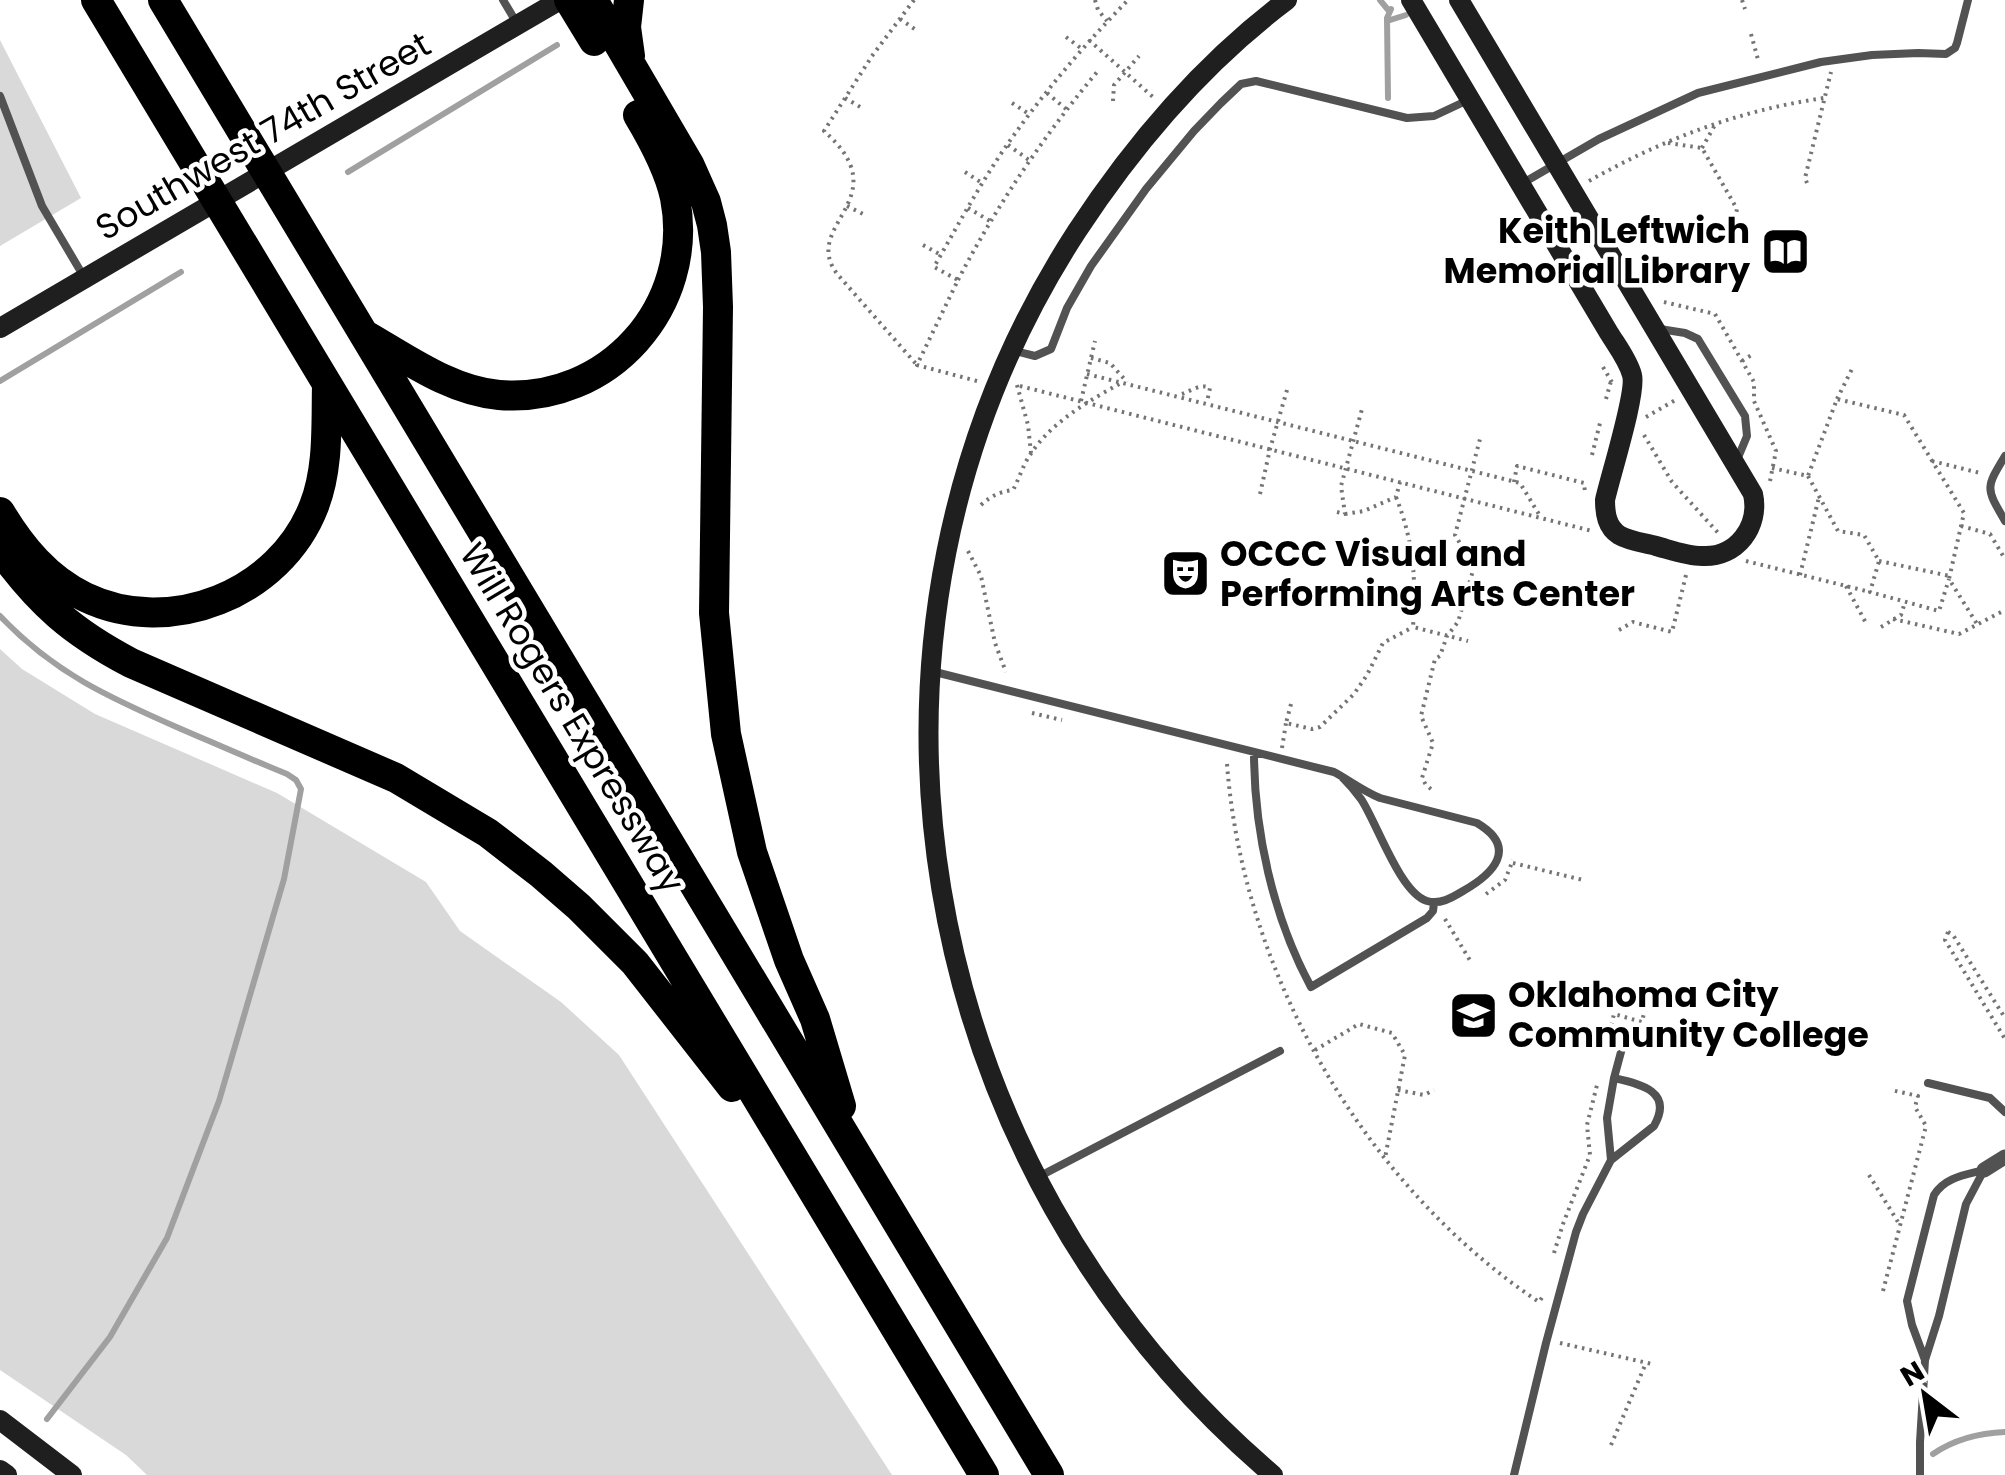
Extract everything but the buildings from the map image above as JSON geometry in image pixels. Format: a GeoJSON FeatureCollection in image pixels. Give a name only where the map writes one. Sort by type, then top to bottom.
{"type":"FeatureCollection","features":[{"type":"Feature","properties":{"kind":"highway","name":"Will Rogers Expressway"},"geometry":{"type":"LineString","coordinates":[[96,0],[984,1475]]}},
{"type":"Feature","properties":{"kind":"highway","name":"Will Rogers Expressway"},"geometry":{"type":"LineString","coordinates":[[163,0],[1049,1475]]}},
{"type":"Feature","properties":{"kind":"highway"},"geometry":{"type":"LineString","coordinates":[[364,335],[446,380],[499,396],[522,395],[564,389],[595,375],[622,355],[651,321],[665,295],[677,248],[674,196],[652,139],[569,0]]}},
{"type":"Feature","properties":{"kind":"highway"},"geometry":{"type":"LineString","coordinates":[[593,0],[690,164],[712,225],[718,306],[714,613],[726,734],[757,868],[814,1020],[855,1152]]}},
{"type":"Feature","properties":{"kind":"highway"},"geometry":{"type":"LineString","coordinates":[[629,0],[626,28],[631,64]]}},
{"type":"Feature","properties":{"kind":"highway"},"geometry":{"type":"LineString","coordinates":[[0,512],[35,561],[85,597],[113,607],[164,613],[212,603],[260,578],[277,563],[306,524],[320,485],[328,385]]}},
{"type":"Feature","properties":{"kind":"highway"},"geometry":{"type":"LineString","coordinates":[[0,548],[61,620],[93,643],[396,778],[488,833],[528,864],[580,907],[635,964],[816,1194]]}},
{"type":"Feature","properties":{"kind":"street","name":"Southwest 74th Street"},"geometry":{"type":"LineString","coordinates":[[0,328],[560,0]]}},
{"type":"Feature","properties":{"kind":"street"},"geometry":{"type":"LineString","coordinates":[[1273,1475],[1210,1417],[1107,1293],[1038,1177],[1008,1115],[961,985],[945,919],[929,799],[928,718],[939,592],[962,484],[996,383],[1040,290],[1085,219],[1161,118],[1244,34],[1286,0]]}},
{"type":"Feature","properties":{"kind":"street"},"geometry":{"type":"LineString","coordinates":[[1411,0],[1634,379],[1605,500],[1610,526],[1630,540],[1699,556],[1714,556],[1731,548],[1752,527],[1753,494],[1459,0]]}},
{"type":"Feature","properties":{"kind":"street"},"geometry":{"type":"LineString","coordinates":[[1984,1170],[2005,1157]]}},
{"type":"Feature","properties":{"kind":"street"},"geometry":{"type":"LineString","coordinates":[[0,1420],[72,1475]]}},
{"type":"Feature","properties":{"kind":"street"},"geometry":{"type":"LineString","coordinates":[[0,1470],[6,1475]]}},
{"type":"Feature","properties":{"kind":"lane"},"geometry":{"type":"LineString","coordinates":[[503,0],[518,24]]}},
{"type":"Feature","properties":{"kind":"lane"},"geometry":{"type":"LineString","coordinates":[[1520,184],[1640,118],[1698,94],[1834,60],[1951,52],[1968,0]]}},
{"type":"Feature","properties":{"kind":"lane"},"geometry":{"type":"LineString","coordinates":[[1011,350],[1035,356],[1050,350],[1067,308],[1121,223],[1194,130],[1241,84],[1256,81],[1407,118],[1434,116],[1470,98]]}},
{"type":"Feature","properties":{"kind":"lane"},"geometry":{"type":"LineString","coordinates":[[0,96],[42,206],[85,279]]}},
{"type":"Feature","properties":{"kind":"lane"},"geometry":{"type":"LineString","coordinates":[[1654,328],[1698,339],[1745,416],[1747,436],[1735,464]]}},
{"type":"Feature","properties":{"kind":"lane"},"geometry":{"type":"LineString","coordinates":[[2005,456],[1989,488],[2005,521]]}},
{"type":"Feature","properties":{"kind":"lane"},"geometry":{"type":"LineString","coordinates":[[930,670],[1280,758],[1341,776],[1380,798],[1477,823],[1490,834],[1498,851],[1496,866],[1451,898],[1434,903],[1425,901],[1407,884],[1361,799],[1341,776]]}},
{"type":"Feature","properties":{"kind":"lane"},"geometry":{"type":"LineString","coordinates":[[1254,752],[1256,802],[1264,849],[1278,905],[1300,966],[1312,987],[1427,918],[1434,903]]}},
{"type":"Feature","properties":{"kind":"lane"},"geometry":{"type":"LineString","coordinates":[[1610,1160],[1606,1118],[1625,1037],[1657,1045]]}},
{"type":"Feature","properties":{"kind":"lane"},"geometry":{"type":"LineString","coordinates":[[1038,1177],[1280,1051]]}},
{"type":"Feature","properties":{"kind":"lane"},"geometry":{"type":"LineString","coordinates":[[1514,1475],[1576,1232],[1610,1160],[1654,1126],[1660,1110],[1650,1088],[1614,1078]]}},
{"type":"Feature","properties":{"kind":"lane"},"geometry":{"type":"LineString","coordinates":[[1928,1083],[1990,1098],[2005,1112]]}},
{"type":"Feature","properties":{"kind":"lane"},"geometry":{"type":"LineString","coordinates":[[1925,1360],[1907,1301],[1934,1195],[1955,1178],[1984,1170]]}},
{"type":"Feature","properties":{"kind":"lane"},"geometry":{"type":"LineString","coordinates":[[1920,1475],[1925,1360],[1966,1204],[1984,1170]]}},
{"type":"Feature","properties":{"kind":"path"},"geometry":{"type":"LineString","coordinates":[[914,0],[824,131],[846,152],[854,182],[848,206],[828,244],[828,262],[917,365],[983,382]]}},
{"type":"Feature","properties":{"kind":"path"},"geometry":{"type":"LineString","coordinates":[[1095,0],[1107,21]]}},
{"type":"Feature","properties":{"kind":"path"},"geometry":{"type":"LineString","coordinates":[[958,280],[934,268],[967,207],[1046,92],[1128,0]]}},
{"type":"Feature","properties":{"kind":"path"},"geometry":{"type":"LineString","coordinates":[[1742,0],[1745,9]]}},
{"type":"Feature","properties":{"kind":"path"},"geometry":{"type":"LineString","coordinates":[[900,18],[916,30]]}},
{"type":"Feature","properties":{"kind":"path"},"geometry":{"type":"LineString","coordinates":[[1751,34],[1759,66]]}},
{"type":"Feature","properties":{"kind":"path"},"geometry":{"type":"LineString","coordinates":[[1066,37],[1082,49]]}},
{"type":"Feature","properties":{"kind":"path"},"geometry":{"type":"LineString","coordinates":[[1090,40],[1159,102]]}},
{"type":"Feature","properties":{"kind":"path"},"geometry":{"type":"LineString","coordinates":[[1113,101],[1114,84],[1138,56]]}},
{"type":"Feature","properties":{"kind":"path"},"geometry":{"type":"LineString","coordinates":[[1807,183],[1804,178],[1834,60]]}},
{"type":"Feature","properties":{"kind":"path"},"geometry":{"type":"LineString","coordinates":[[917,365],[990,221],[1028,160],[1097,72]]}},
{"type":"Feature","properties":{"kind":"path"},"geometry":{"type":"LineString","coordinates":[[1046,92],[1066,108]]}},
{"type":"Feature","properties":{"kind":"path"},"geometry":{"type":"LineString","coordinates":[[846,98],[862,108]]}},
{"type":"Feature","properties":{"kind":"path"},"geometry":{"type":"LineString","coordinates":[[1585,184],[1663,143],[1716,123],[1824,98]]}},
{"type":"Feature","properties":{"kind":"path"},"geometry":{"type":"LineString","coordinates":[[1012,102],[1029,114]]}},
{"type":"Feature","properties":{"kind":"path"},"geometry":{"type":"LineString","coordinates":[[1702,148],[1716,123]]}},
{"type":"Feature","properties":{"kind":"path"},"geometry":{"type":"LineString","coordinates":[[1663,143],[1702,148]]}},
{"type":"Feature","properties":{"kind":"path"},"geometry":{"type":"LineString","coordinates":[[1007,144],[1028,160]]}},
{"type":"Feature","properties":{"kind":"path"},"geometry":{"type":"LineString","coordinates":[[1702,148],[1737,209],[1735,219]]}},
{"type":"Feature","properties":{"kind":"path"},"geometry":{"type":"LineString","coordinates":[[964,172],[982,183]]}},
{"type":"Feature","properties":{"kind":"path"},"geometry":{"type":"LineString","coordinates":[[848,206],[863,214]]}},
{"type":"Feature","properties":{"kind":"path"},"geometry":{"type":"LineString","coordinates":[[967,207],[990,221]]}},
{"type":"Feature","properties":{"kind":"path"},"geometry":{"type":"LineString","coordinates":[[922,245],[941,255]]}},
{"type":"Feature","properties":{"kind":"path"},"geometry":{"type":"LineString","coordinates":[[1083,402],[1096,341]]}},
{"type":"Feature","properties":{"kind":"path"},"geometry":{"type":"LineString","coordinates":[[1742,361],[1753,354]]}},
{"type":"Feature","properties":{"kind":"path"},"geometry":{"type":"LineString","coordinates":[[1091,358],[1110,363],[1131,384]]}},
{"type":"Feature","properties":{"kind":"path"},"geometry":{"type":"LineString","coordinates":[[1603,367],[1617,390]]}},
{"type":"Feature","properties":{"kind":"path"},"geometry":{"type":"LineString","coordinates":[[1808,476],[1852,367]]}},
{"type":"Feature","properties":{"kind":"path"},"geometry":{"type":"LineString","coordinates":[[1087,374],[1520,483],[1542,518]]}},
{"type":"Feature","properties":{"kind":"path"},"geometry":{"type":"LineString","coordinates":[[1606,399],[1612,381]]}},
{"type":"Feature","properties":{"kind":"path"},"geometry":{"type":"LineString","coordinates":[[980,506],[990,497],[1013,490],[1031,453],[1083,402],[1123,382]]}},
{"type":"Feature","properties":{"kind":"path"},"geometry":{"type":"LineString","coordinates":[[1010,384],[1593,531]]}},
{"type":"Feature","properties":{"kind":"path"},"geometry":{"type":"LineString","coordinates":[[1018,385],[1031,453]]}},
{"type":"Feature","properties":{"kind":"path"},"geometry":{"type":"LineString","coordinates":[[1177,396],[1207,386],[1210,390],[1206,403]]}},
{"type":"Feature","properties":{"kind":"path"},"geometry":{"type":"LineString","coordinates":[[1260,494],[1286,390]]}},
{"type":"Feature","properties":{"kind":"path"},"geometry":{"type":"LineString","coordinates":[[1681,397],[1637,423],[1672,482],[1723,538]]}},
{"type":"Feature","properties":{"kind":"path"},"geometry":{"type":"LineString","coordinates":[[1742,560],[1939,611],[1964,513],[1904,415],[1836,399]]}},
{"type":"Feature","properties":{"kind":"path"},"geometry":{"type":"LineString","coordinates":[[1346,514],[1341,486],[1362,409]]}},
{"type":"Feature","properties":{"kind":"path"},"geometry":{"type":"LineString","coordinates":[[1592,455],[1600,423]]}},
{"type":"Feature","properties":{"kind":"path"},"geometry":{"type":"LineString","coordinates":[[1431,789],[1422,778],[1434,743],[1421,716],[1434,659],[1440,656],[1447,636],[1458,622],[1474,567],[1455,535],[1480,440]]}},
{"type":"Feature","properties":{"kind":"path"},"geometry":{"type":"LineString","coordinates":[[1932,462],[1980,472]]}},
{"type":"Feature","properties":{"kind":"path"},"geometry":{"type":"LineString","coordinates":[[1514,482],[1517,466],[1584,483]]}},
{"type":"Feature","properties":{"kind":"path"},"geometry":{"type":"LineString","coordinates":[[1772,468],[1808,476],[1838,531],[1864,535],[1878,561],[1870,592]]}},
{"type":"Feature","properties":{"kind":"path"},"geometry":{"type":"LineString","coordinates":[[1400,482],[1396,497],[1413,558],[1413,627]]}},
{"type":"Feature","properties":{"kind":"path"},"geometry":{"type":"LineString","coordinates":[[1800,575],[1819,496]]}},
{"type":"Feature","properties":{"kind":"path"},"geometry":{"type":"LineString","coordinates":[[1337,512],[1364,511],[1396,497]]}},
{"type":"Feature","properties":{"kind":"path"},"geometry":{"type":"LineString","coordinates":[[1961,526],[1990,534],[2005,559]]}},
{"type":"Feature","properties":{"kind":"path"},"geometry":{"type":"LineString","coordinates":[[968,550],[981,576],[1006,672]]}},
{"type":"Feature","properties":{"kind":"path"},"geometry":{"type":"LineString","coordinates":[[1878,561],[1950,578],[1977,624]]}},
{"type":"Feature","properties":{"kind":"path"},"geometry":{"type":"LineString","coordinates":[[1619,630],[1633,622],[1674,634],[1687,572]]}},
{"type":"Feature","properties":{"kind":"path"},"geometry":{"type":"LineString","coordinates":[[1846,586],[1866,623]]}},
{"type":"Feature","properties":{"kind":"path"},"geometry":{"type":"LineString","coordinates":[[1881,627],[1901,615],[1905,602]]}},
{"type":"Feature","properties":{"kind":"path"},"geometry":{"type":"LineString","coordinates":[[1894,619],[1959,634],[2005,610]]}},
{"type":"Feature","properties":{"kind":"path"},"geometry":{"type":"LineString","coordinates":[[1286,723],[1312,729],[1320,726],[1354,694],[1383,643],[1413,627],[1468,641]]}},
{"type":"Feature","properties":{"kind":"path"},"geometry":{"type":"LineString","coordinates":[[1280,758],[1291,704]]}},
{"type":"Feature","properties":{"kind":"path"},"geometry":{"type":"LineString","coordinates":[[1032,713],[1062,720]]}},
{"type":"Feature","properties":{"kind":"path"},"geometry":{"type":"LineString","coordinates":[[1228,764],[1232,813],[1259,925],[1293,1009],[1360,1126],[1424,1205],[1494,1269],[1539,1302],[1547,1282]]}},
{"type":"Feature","properties":{"kind":"path"},"geometry":{"type":"LineString","coordinates":[[1513,863],[1584,880]]}},
{"type":"Feature","properties":{"kind":"path"},"geometry":{"type":"LineString","coordinates":[[1444,919],[1471,962]]}},
{"type":"Feature","properties":{"kind":"path"},"geometry":{"type":"LineString","coordinates":[[2005,1018],[1948,932],[1944,940],[2005,1039]]}},
{"type":"Feature","properties":{"kind":"path"},"geometry":{"type":"LineString","coordinates":[[1603,1061],[1614,1014],[1642,1022],[1646,1004]]}},
{"type":"Feature","properties":{"kind":"path"},"geometry":{"type":"LineString","coordinates":[[1315,1050],[1360,1024],[1392,1033],[1405,1055],[1384,1158]]}},
{"type":"Feature","properties":{"kind":"path"},"geometry":{"type":"LineString","coordinates":[[1551,1266],[1562,1224],[1590,1155],[1587,1126],[1599,1076]]}},
{"type":"Feature","properties":{"kind":"path"},"geometry":{"type":"LineString","coordinates":[[1398,1090],[1424,1096],[1434,1090]]}},
{"type":"Feature","properties":{"kind":"path"},"geometry":{"type":"LineString","coordinates":[[1883,1291],[1926,1126],[1915,1107],[1918,1096],[1891,1090]]}},
{"type":"Feature","properties":{"kind":"path"},"geometry":{"type":"LineString","coordinates":[[1869,1175],[1900,1224]]}},
{"type":"Feature","properties":{"kind":"path"},"geometry":{"type":"LineString","coordinates":[[1560,1343],[1649,1364],[1611,1444]]}},
{"type":"Feature","properties":{"kind":"shaded area"},"geometry":{"type":"Polygon","coordinates":[[[0,40],[81,198],[0,246],[0,40]]]}},
{"type":"Feature","properties":{"kind":"shaded area"},"geometry":{"type":"Polygon","coordinates":[[[0,649],[22,669],[95,714],[277,793],[426,882],[460,931],[561,1002],[619,1055],[892,1475],[147,1475],[126,1455],[0,1370],[0,649]]]}},
{"type":"Feature","properties":{"kind":"waterway"},"geometry":{"type":"LineString","coordinates":[[1380,0],[1389,11]]}},
{"type":"Feature","properties":{"kind":"waterway"},"geometry":{"type":"LineString","coordinates":[[1388,98],[1387,18],[1391,9]]}},
{"type":"Feature","properties":{"kind":"waterway"},"geometry":{"type":"LineString","coordinates":[[1387,21],[1406,15]]}},
{"type":"Feature","properties":{"kind":"waterway"},"geometry":{"type":"LineString","coordinates":[[348,172],[557,45]]}},
{"type":"Feature","properties":{"kind":"waterway"},"geometry":{"type":"LineString","coordinates":[[0,381],[181,272]]}},
{"type":"Feature","properties":{"kind":"waterway"},"geometry":{"type":"LineString","coordinates":[[0,616],[41,653],[84,682],[155,718],[287,774],[301,789],[284,879],[219,1101],[167,1238],[110,1337],[47,1419]]}},
{"type":"Feature","properties":{"kind":"waterway"},"geometry":{"type":"LineString","coordinates":[[1933,1454],[1967,1438],[2005,1432]]}},
{"type":"Feature","properties":{"kind":"place","name":"Keith Leftwich Memorial Library"},"geometry":{"type":"Point","coordinates":[1785,251]}},
{"type":"Feature","properties":{"kind":"place","name":"OCCC Visual and Performing Arts Center"},"geometry":{"type":"Point","coordinates":[1185,574]}},
{"type":"Feature","properties":{"kind":"place","name":"Oklahoma City Community College"},"geometry":{"type":"Point","coordinates":[1473,1015]}}]}
